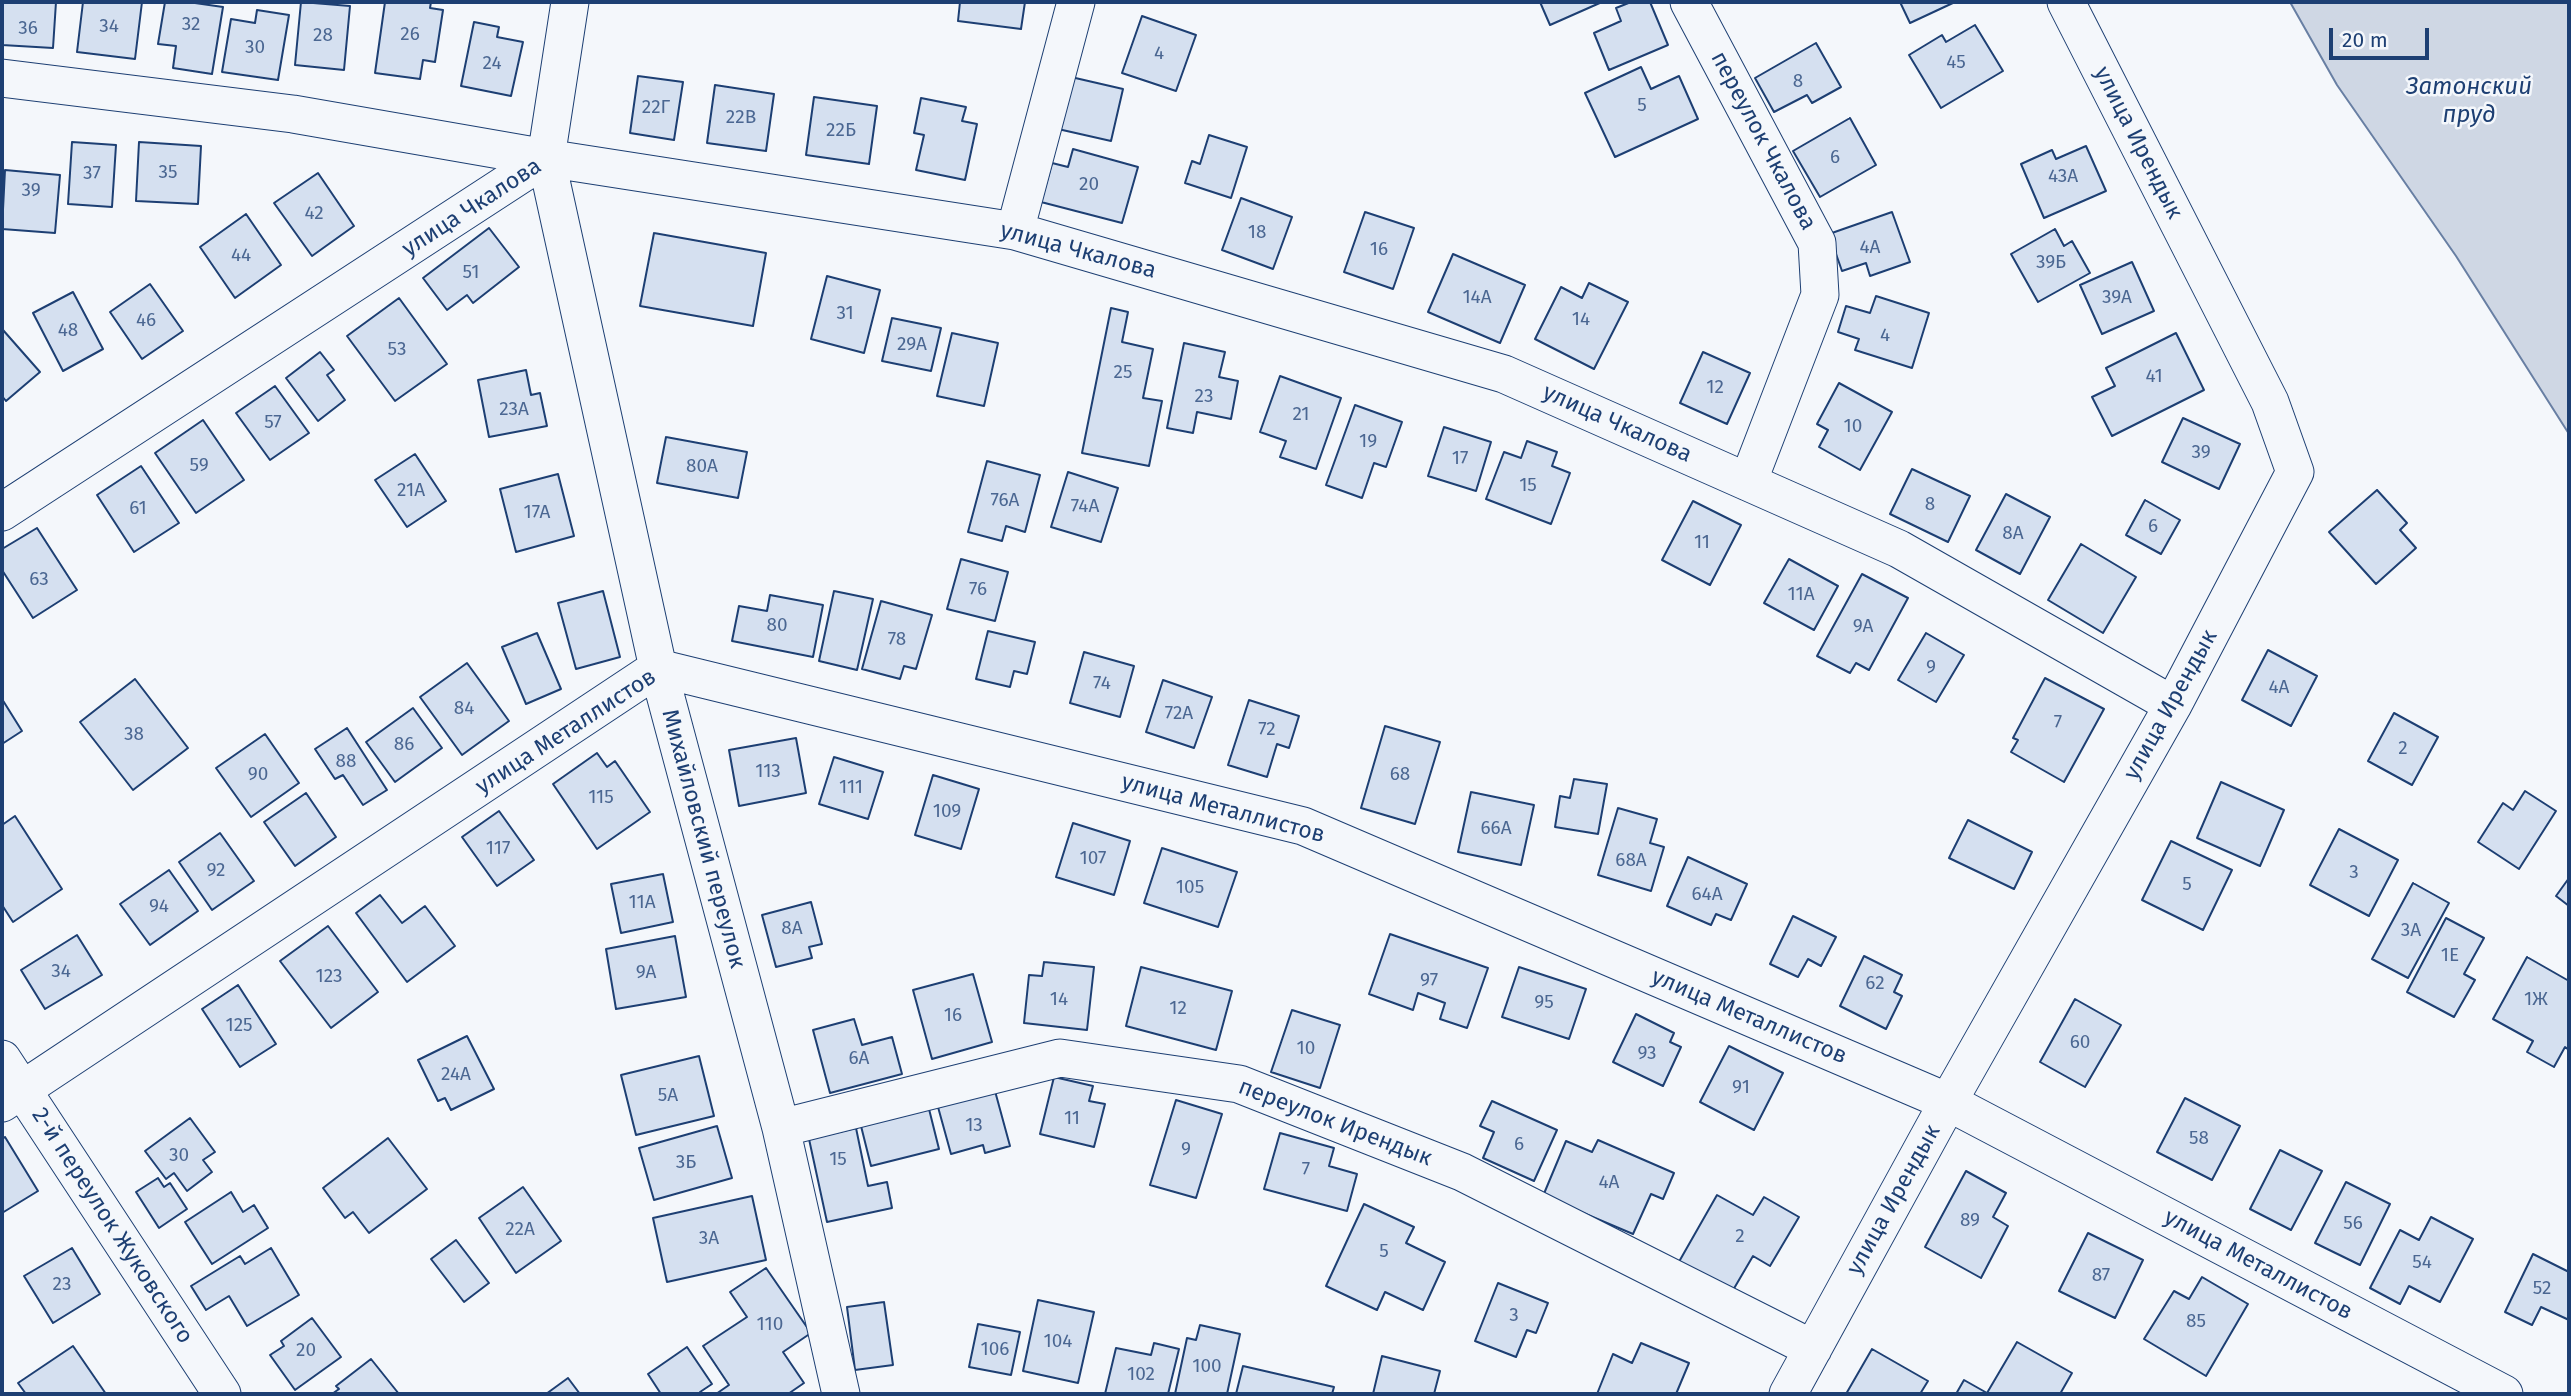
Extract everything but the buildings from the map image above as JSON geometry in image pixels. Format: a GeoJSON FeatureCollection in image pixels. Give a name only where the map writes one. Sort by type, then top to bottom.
{"type":"FeatureCollection","features":[{"type":"Feature","properties":{"kind":"street"},"geometry":{"type":"LineString","coordinates":[[2,78],[293,114],[547,158],[570,2]]}},
{"type":"Feature","properties":{"kind":"street"},"geometry":{"type":"LineString","coordinates":[[1015,231],[1076,2]]}},
{"type":"Feature","properties":{"kind":"street","name":"переулок Чкалова"},"geometry":{"type":"LineString","coordinates":[[1689,2],[1817,243],[1820,295],[1748,482]]}},
{"type":"Feature","properties":{"kind":"street","name":"улица Ирендык"},"geometry":{"type":"LineString","coordinates":[[1788,1394],[1948,1102],[2173,705],[2295,472],[2270,402],[2066,2]]}},
{"type":"Feature","properties":{"kind":"street","name":"улица Чкалова"},"geometry":{"type":"LineString","coordinates":[[2,512],[547,158],[1015,231],[1504,374],[1899,549],[2173,705]]}},
{"type":"Feature","properties":{"kind":"street","name":"Михайловский переулок"},"geometry":{"type":"LineString","coordinates":[[547,158],[658,668],[781,1128],[841,1394]]}},
{"type":"Feature","properties":{"kind":"street","name":"улица Металлистов"},"geometry":{"type":"LineString","coordinates":[[12,1097],[658,668],[1303,826],[1948,1102],[2504,1394]]}},
{"type":"Feature","properties":{"kind":"street","name":"переулок Ирендык"},"geometry":{"type":"LineString","coordinates":[[781,1128],[1060,1058],[1238,1084],[1462,1172],[1813,1349]]}},
{"type":"Feature","properties":{"kind":"street","name":"2-й переулок Жуковского"},"geometry":{"type":"LineString","coordinates":[[2,1059],[12,1097],[222,1394]]}},
{"type":"Feature","properties":{"kind":"water","name":"Затонский пруд"},"geometry":{"type":"Polygon","coordinates":[[[2290,2],[2569,2],[2569,434],[2456,256],[2337,85],[2290,2]]]}}]}
